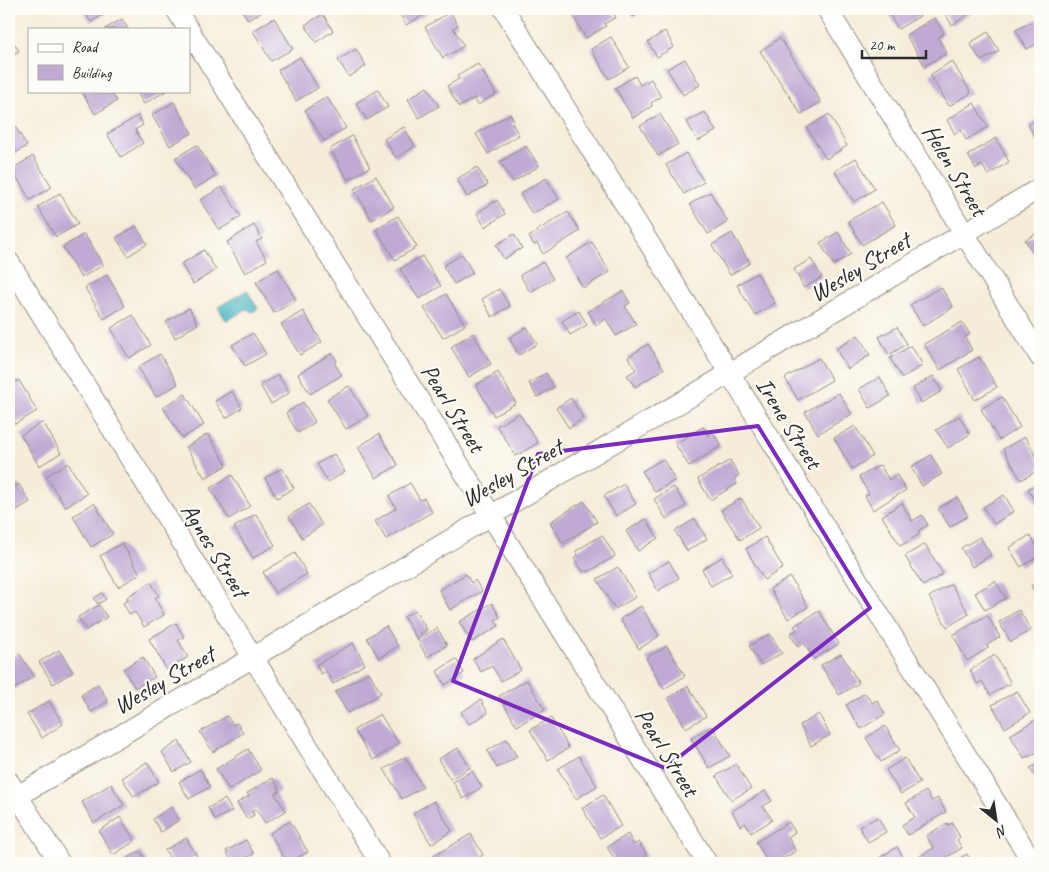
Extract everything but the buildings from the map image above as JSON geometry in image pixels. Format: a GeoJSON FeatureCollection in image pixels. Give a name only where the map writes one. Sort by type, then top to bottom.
{"type":"FeatureCollection","features":[{"type":"Feature","properties":{"kind":"street","name":"Pearl Street"},"geometry":{"type":"LineString","coordinates":[[176,9],[187,28]]}},
{"type":"Feature","properties":{"kind":"street","name":"Irene Street"},"geometry":{"type":"LineString","coordinates":[[504,9],[1033,863]]}},
{"type":"Feature","properties":{"kind":"street","name":"Helen Street"},"geometry":{"type":"LineString","coordinates":[[826,9],[1040,357]]}},
{"type":"Feature","properties":{"kind":"street","name":"Pearl Street"},"geometry":{"type":"LineString","coordinates":[[190,32],[707,863]]}},
{"type":"Feature","properties":{"kind":"street","name":"Wesley Street"},"geometry":{"type":"LineString","coordinates":[[12,793],[252,658],[1040,188]]}},
{"type":"Feature","properties":{"kind":"street","name":"Agnes Street"},"geometry":{"type":"LineString","coordinates":[[9,262],[380,863]]}},
{"type":"Feature","properties":{"kind":"street"},"geometry":{"type":"LineString","coordinates":[[12,793],[60,863]]}},
{"type":"Feature","properties":{"kind":"highlighted area"},"geometry":{"type":"Polygon","coordinates":[[[758,426],[870,608],[665,768],[453,681],[538,454],[758,426]]]}},
{"type":"Feature","properties":{"kind":"water"},"geometry":{"type":"Polygon","coordinates":[[[247,290],[258,309],[252,312],[247,309],[228,320],[225,319],[218,307],[247,290]]]}}]}
